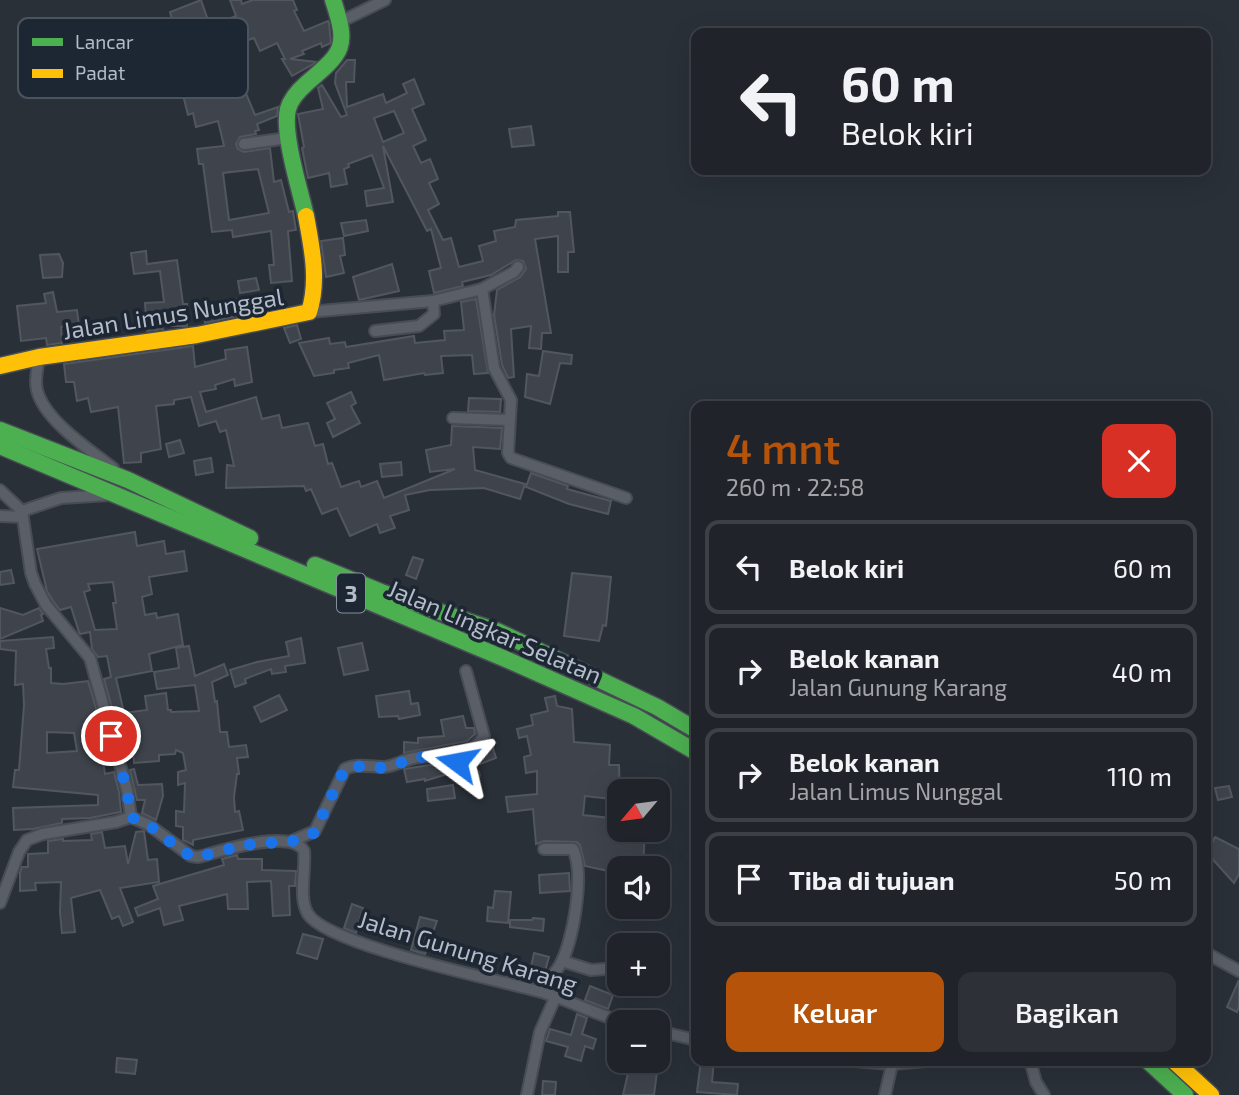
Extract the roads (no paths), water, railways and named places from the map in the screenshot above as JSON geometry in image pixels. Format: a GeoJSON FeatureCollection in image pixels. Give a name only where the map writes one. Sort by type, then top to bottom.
{"type":"FeatureCollection","features":[{"type":"Feature","properties":{"kind":"main road","name":"Jalan Limus Nunggal"},"geometry":{"type":"LineString","coordinates":[[0,366],[39,357],[197,335],[309,312],[314,305],[316,294],[313,264],[288,138],[288,106],[298,92],[337,57],[341,48],[340,22],[333,0]]}},
{"type":"Feature","properties":{"kind":"main road","name":"Jalan Lingkar Selatan"},"geometry":{"type":"LineString","coordinates":[[0,430],[128,480],[250,538],[357,582],[497,631],[691,727]]}},
{"type":"Feature","properties":{"kind":"main road","name":"Jalan Lingkar Selatan"},"geometry":{"type":"LineString","coordinates":[[0,446],[634,716],[691,749]]}},
{"type":"Feature","properties":{"kind":"main road"},"geometry":{"type":"LineString","coordinates":[[1154,1066],[1185,1095]]}},
{"type":"Feature","properties":{"kind":"main road"},"geometry":{"type":"LineString","coordinates":[[1180,1066],[1211,1095]]}},
{"type":"Feature","properties":{"kind":"street"},"geometry":{"type":"LineString","coordinates":[[340,22],[386,0]]}},
{"type":"Feature","properties":{"kind":"street"},"geometry":{"type":"LineString","coordinates":[[244,144],[288,138]]}},
{"type":"Feature","properties":{"kind":"street"},"geometry":{"type":"LineString","coordinates":[[309,312],[433,301],[482,289],[514,272],[518,267]]}},
{"type":"Feature","properties":{"kind":"street"},"geometry":{"type":"LineString","coordinates":[[482,289],[494,368],[510,400],[508,453],[511,458],[626,499]]}},
{"type":"Feature","properties":{"kind":"street"},"geometry":{"type":"LineString","coordinates":[[375,331],[425,323],[434,314],[433,301]]}},
{"type":"Feature","properties":{"kind":"street"},"geometry":{"type":"LineString","coordinates":[[39,357],[37,390],[48,412],[79,442],[128,480]]}},
{"type":"Feature","properties":{"kind":"street"},"geometry":{"type":"LineString","coordinates":[[453,418],[509,420]]}},
{"type":"Feature","properties":{"kind":"street"},"geometry":{"type":"LineString","coordinates":[[0,490],[23,514],[31,573],[46,605],[90,658],[127,790],[131,817]]}},
{"type":"Feature","properties":{"kind":"street"},"geometry":{"type":"LineString","coordinates":[[0,516],[23,514],[61,498],[119,495]]}},
{"type":"Feature","properties":{"kind":"street"},"geometry":{"type":"LineString","coordinates":[[0,903],[19,852],[27,840],[43,834],[110,824],[131,817],[149,825],[191,856],[198,857],[245,845],[292,841],[316,831],[345,769],[355,766],[384,768],[415,758],[455,752],[477,745],[484,737],[467,671]]}},
{"type":"Feature","properties":{"kind":"street"},"geometry":{"type":"LineString","coordinates":[[455,752],[462,771],[474,775]]}},
{"type":"Feature","properties":{"kind":"street","name":"Jalan Gunung Karang"},"geometry":{"type":"LineString","coordinates":[[292,841],[304,851],[305,907],[311,918],[319,923],[349,939],[427,964],[542,992],[607,1016]]}},
{"type":"Feature","properties":{"kind":"street"},"geometry":{"type":"LineString","coordinates":[[542,992],[562,961],[574,921],[577,873],[575,853],[568,848],[544,849]]}},
{"type":"Feature","properties":{"kind":"street"},"geometry":{"type":"LineString","coordinates":[[1211,956],[1239,971]]}},
{"type":"Feature","properties":{"kind":"street"},"geometry":{"type":"LineString","coordinates":[[562,961],[592,970],[607,969]]}},
{"type":"Feature","properties":{"kind":"street"},"geometry":{"type":"LineString","coordinates":[[527,1095],[540,1032],[555,998]]}},
{"type":"Feature","properties":{"kind":"street"},"geometry":{"type":"LineString","coordinates":[[670,1034],[691,1039]]}},
{"type":"Feature","properties":{"kind":"street"},"geometry":{"type":"LineString","coordinates":[[886,1095],[892,1066]]}},
{"type":"Feature","properties":{"kind":"street"},"geometry":{"type":"LineString","coordinates":[[1032,1066],[1036,1082],[1044,1095]]}}]}
